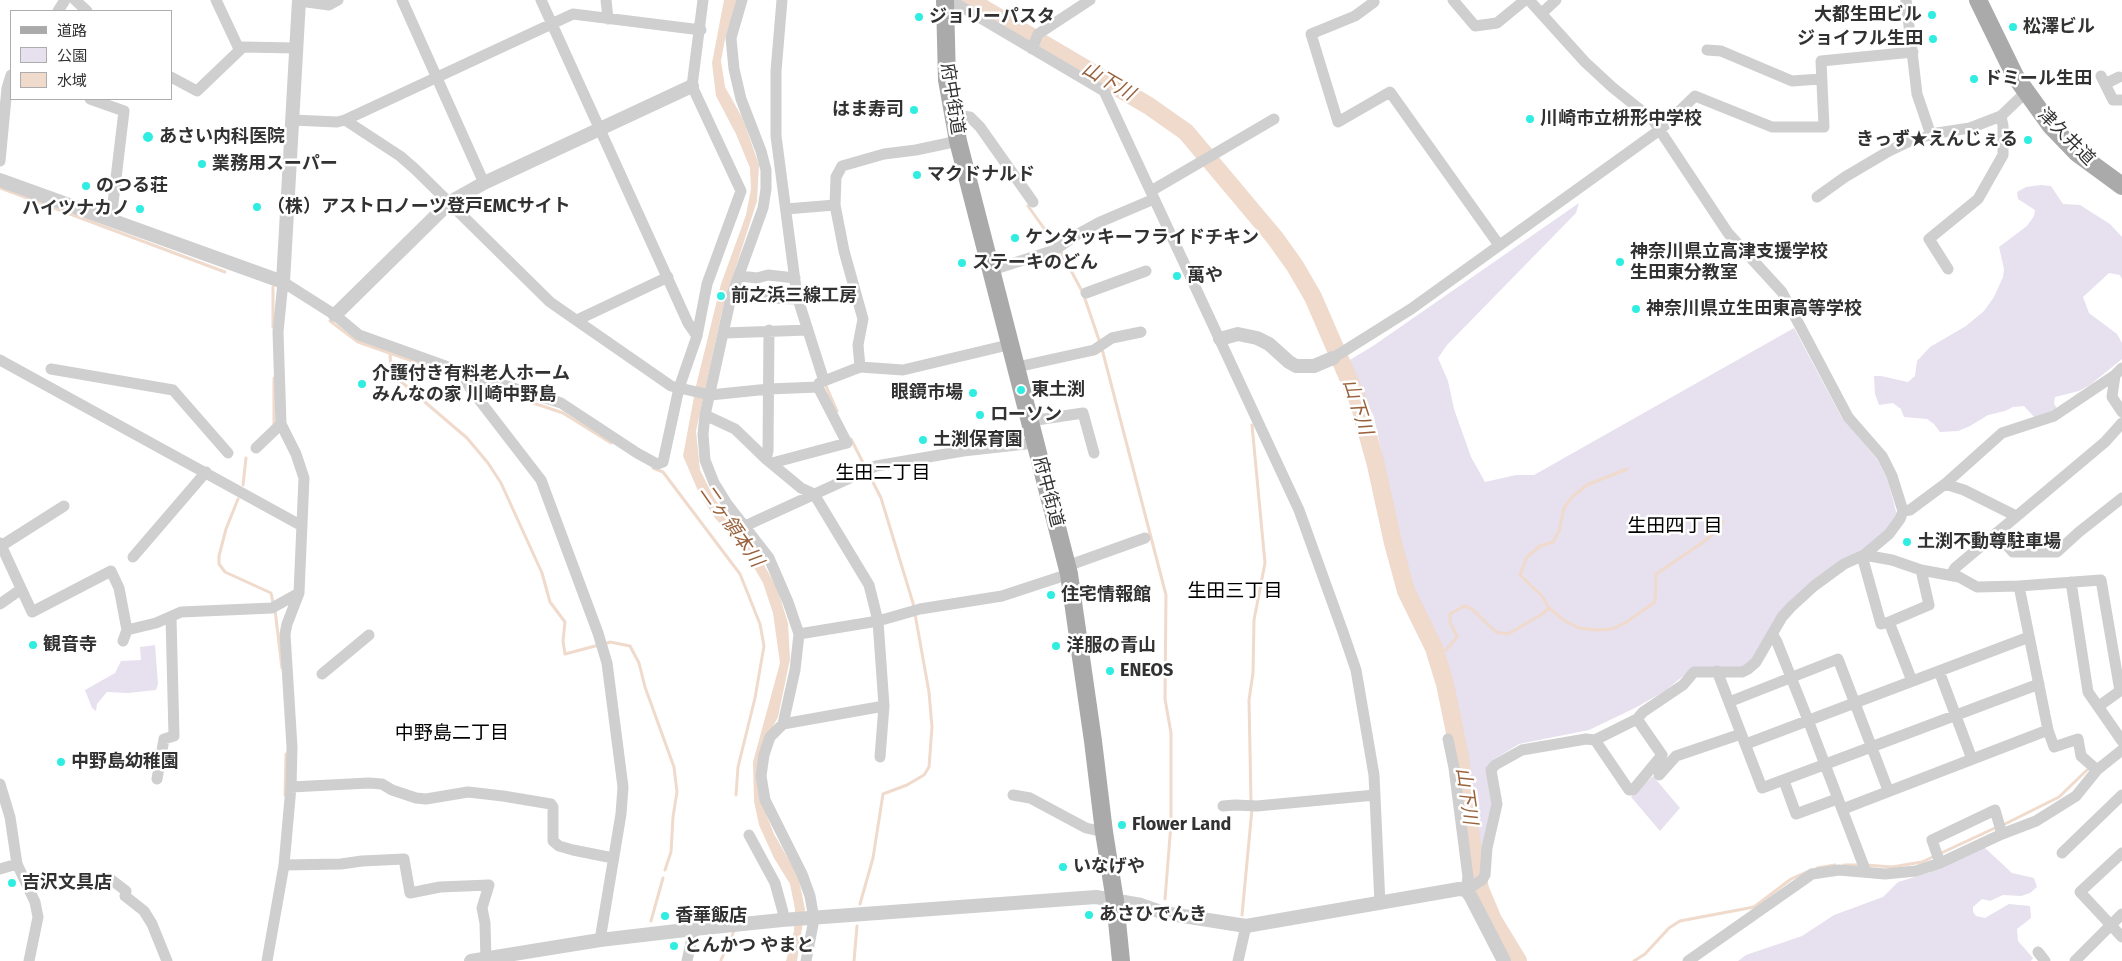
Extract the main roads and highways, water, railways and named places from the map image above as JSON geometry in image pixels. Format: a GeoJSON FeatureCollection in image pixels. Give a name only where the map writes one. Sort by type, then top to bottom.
{"type":"FeatureCollection","features":[{"type":"Feature","properties":{"kind":"main road","name":"府中街道"},"geometry":{"type":"LineString","coordinates":[[944,0],[945,58],[958,142],[1012,344],[1034,443],[1068,570],[1115,901],[1121,961]]}},
{"type":"Feature","properties":{"kind":"main road","name":"津久井道"},"geometry":{"type":"LineString","coordinates":[[1978,0],[2001,50],[2026,93],[2051,126],[2077,153],[2121,183]]}},
{"type":"Feature","properties":{"kind":"water","name":"二ヶ領本川"},"geometry":{"type":"Polygon","coordinates":[[[724,0],[736,0],[721,61],[725,87],[743,119],[759,165],[757,201],[723,307],[696,431],[700,470],[714,498],[755,549],[777,588],[788,623],[790,659],[778,717],[765,741],[759,796],[774,834],[798,876],[805,909],[797,961],[786,961],[794,931],[795,909],[790,884],[774,858],[759,825],[754,801],[753,762],[780,663],[773,613],[763,583],[744,550],[715,518],[699,493],[683,456],[696,386],[721,284],[746,215],[751,189],[750,168],[736,134],[716,96],[712,63],[724,0]]]}},
{"type":"Feature","properties":{"kind":"waterway","name":"山下川"},"geometry":{"type":"LineString","coordinates":[[969,0],[1149,106],[1186,132],[1275,238],[1295,266],[1313,297],[1359,403],[1406,591],[1434,648],[1445,684],[1460,757],[1465,803],[1480,889],[1493,920],[1518,961]]}},
{"type":"Feature","properties":{"kind":"waterway"},"geometry":{"type":"LineString","coordinates":[[0,188],[225,272]]}},
{"type":"Feature","properties":{"kind":"waterway"},"geometry":{"type":"LineString","coordinates":[[1028,206],[1056,245]]}},
{"type":"Feature","properties":{"kind":"waterway"},"geometry":{"type":"LineString","coordinates":[[1060,250],[1083,293],[1100,343]]}},
{"type":"Feature","properties":{"kind":"waterway"},"geometry":{"type":"LineString","coordinates":[[273,287],[273,327]]}},
{"type":"Feature","properties":{"kind":"waterway"},"geometry":{"type":"LineString","coordinates":[[330,321],[358,342],[461,378]]}},
{"type":"Feature","properties":{"kind":"waterway"},"geometry":{"type":"LineString","coordinates":[[1102,349],[1166,595],[1165,699],[1171,733],[1171,824],[1165,899]]}},
{"type":"Feature","properties":{"kind":"waterway"},"geometry":{"type":"LineString","coordinates":[[390,353],[391,373],[467,438],[488,463],[501,483],[542,573],[550,602],[565,622],[563,641],[565,654],[599,645]]}},
{"type":"Feature","properties":{"kind":"waterway"},"geometry":{"type":"LineString","coordinates":[[274,378],[274,424]]}},
{"type":"Feature","properties":{"kind":"waterway"},"geometry":{"type":"LineString","coordinates":[[471,382],[563,413],[611,443]]}},
{"type":"Feature","properties":{"kind":"waterway"},"geometry":{"type":"LineString","coordinates":[[826,386],[837,411]]}},
{"type":"Feature","properties":{"kind":"waterway"},"geometry":{"type":"LineString","coordinates":[[1251,802],[1249,700],[1253,673],[1254,620],[1265,563],[1252,425]]}},
{"type":"Feature","properties":{"kind":"waterway"},"geometry":{"type":"LineString","coordinates":[[851,439],[881,498],[913,603],[929,692],[932,727],[929,767],[924,775],[907,785],[883,794],[873,858],[860,904]]}},
{"type":"Feature","properties":{"kind":"waterway"},"geometry":{"type":"LineString","coordinates":[[243,485],[246,458]]}},
{"type":"Feature","properties":{"kind":"waterway","name":"二ヶ領本川"},"geometry":{"type":"LineString","coordinates":[[653,468],[663,472],[740,574],[760,624],[764,646],[755,698],[738,767],[736,795]]}},
{"type":"Feature","properties":{"kind":"waterway"},"geometry":{"type":"LineString","coordinates":[[1437,656],[1447,649],[1457,637],[1450,622],[1450,614],[1464,606],[1472,609],[1496,632],[1508,634],[1541,615],[1549,608],[1542,596],[1520,575],[1527,557],[1540,546],[1553,542],[1559,531],[1564,508],[1572,497],[1587,485],[1627,469]]}},
{"type":"Feature","properties":{"kind":"waterway"},"geometry":{"type":"LineString","coordinates":[[238,499],[226,529],[219,556],[219,564],[225,572],[271,593],[273,603]]}},
{"type":"Feature","properties":{"kind":"waterway"},"geometry":{"type":"LineString","coordinates":[[1549,608],[1565,621],[1579,628],[1612,629],[1625,623],[1655,602],[1656,574],[1711,536],[1723,522]]}},
{"type":"Feature","properties":{"kind":"waterway"},"geometry":{"type":"LineString","coordinates":[[275,610],[282,668]]}},
{"type":"Feature","properties":{"kind":"waterway"},"geometry":{"type":"LineString","coordinates":[[605,644],[610,642],[630,646],[639,663],[645,687],[674,767],[677,792],[671,852],[665,870]]}},
{"type":"Feature","properties":{"kind":"waterway"},"geometry":{"type":"LineString","coordinates":[[285,795],[286,754]]}},
{"type":"Feature","properties":{"kind":"waterway"},"geometry":{"type":"LineString","coordinates":[[2003,825],[2059,797],[2087,770]]}},
{"type":"Feature","properties":{"kind":"waterway"},"geometry":{"type":"LineString","coordinates":[[1242,915],[1252,809]]}},
{"type":"Feature","properties":{"kind":"waterway"},"geometry":{"type":"LineString","coordinates":[[1866,865],[1892,867],[1922,862],[1997,827]]}},
{"type":"Feature","properties":{"kind":"waterway"},"geometry":{"type":"LineString","coordinates":[[1817,868],[1835,865]]}},
{"type":"Feature","properties":{"kind":"waterway"},"geometry":{"type":"LineString","coordinates":[[1844,865],[1860,865]]}},
{"type":"Feature","properties":{"kind":"waterway"},"geometry":{"type":"LineString","coordinates":[[1634,961],[1645,954],[1669,928],[1680,921],[1754,907],[1791,879],[1811,870]]}},
{"type":"Feature","properties":{"kind":"waterway"},"geometry":{"type":"LineString","coordinates":[[651,921],[663,878]]}},
{"type":"Feature","properties":{"kind":"waterway"},"geometry":{"type":"LineString","coordinates":[[854,961],[857,926]]}},
{"type":"Feature","properties":{"kind":"waterway"},"geometry":{"type":"LineString","coordinates":[[721,960],[734,931]]}},
{"type":"Feature","properties":{"kind":"place","name":"大都生田ビル"},"geometry":{"type":"Point","coordinates":[1932,15]}},
{"type":"Feature","properties":{"kind":"place","name":"ジョリーパスタ"},"geometry":{"type":"Point","coordinates":[919,17]}},
{"type":"Feature","properties":{"kind":"place","name":"松澤ビル"},"geometry":{"type":"Point","coordinates":[2013,27]}},
{"type":"Feature","properties":{"kind":"place","name":"ジョイフル生田"},"geometry":{"type":"Point","coordinates":[1933,39]}},
{"type":"Feature","properties":{"kind":"place","name":"ドミール生田"},"geometry":{"type":"Point","coordinates":[1974,79]}},
{"type":"Feature","properties":{"kind":"place","name":"はま寿司"},"geometry":{"type":"Point","coordinates":[914,110]}},
{"type":"Feature","properties":{"kind":"place","name":"川崎市立枡形中学校"},"geometry":{"type":"Point","coordinates":[1530,119]}},
{"type":"Feature","properties":{"kind":"place","name":"あさい内科医院"},"geometry":{"type":"Point","coordinates":[148,137]}},
{"type":"Feature","properties":{"kind":"place","name":"きっず★えんじぇる"},"geometry":{"type":"Point","coordinates":[2028,140]}},
{"type":"Feature","properties":{"kind":"place","name":"業務用スーパー"},"geometry":{"type":"Point","coordinates":[202,164]}},
{"type":"Feature","properties":{"kind":"place","name":"マクドナルド"},"geometry":{"type":"Point","coordinates":[917,175]}},
{"type":"Feature","properties":{"kind":"place","name":"のつる荘"},"geometry":{"type":"Point","coordinates":[86,186]}},
{"type":"Feature","properties":{"kind":"place","name":"（株）アストロノーツ登戸EMCサイト"},"geometry":{"type":"Point","coordinates":[257,207]}},
{"type":"Feature","properties":{"kind":"place","name":"ハイツナカノ"},"geometry":{"type":"Point","coordinates":[140,209]}},
{"type":"Feature","properties":{"kind":"place","name":"ケンタッキーフライドチキン"},"geometry":{"type":"Point","coordinates":[1015,238]}},
{"type":"Feature","properties":{"kind":"place","name":"神奈川県立高津支援学校 生田東分教室"},"geometry":{"type":"Point","coordinates":[1620,262]}},
{"type":"Feature","properties":{"kind":"place","name":"ステーキのどん"},"geometry":{"type":"Point","coordinates":[962,263]}},
{"type":"Feature","properties":{"kind":"place","name":"萬や"},"geometry":{"type":"Point","coordinates":[1177,276]}},
{"type":"Feature","properties":{"kind":"place","name":"前之浜三線工房"},"geometry":{"type":"Point","coordinates":[721,296]}},
{"type":"Feature","properties":{"kind":"place","name":"神奈川県立生田東高等学校"},"geometry":{"type":"Point","coordinates":[1636,309]}},
{"type":"Feature","properties":{"kind":"place","name":"介護付き有料老人ホーム みんなの家 川崎中野島"},"geometry":{"type":"Point","coordinates":[362,384]}},
{"type":"Feature","properties":{"kind":"place","name":"東土渕"},"geometry":{"type":"Point","coordinates":[1021,390]}},
{"type":"Feature","properties":{"kind":"place","name":"眼鏡市場"},"geometry":{"type":"Point","coordinates":[973,393]}},
{"type":"Feature","properties":{"kind":"place","name":"ローソン"},"geometry":{"type":"Point","coordinates":[980,415]}},
{"type":"Feature","properties":{"kind":"place","name":"土渕保育園"},"geometry":{"type":"Point","coordinates":[923,440]}},
{"type":"Feature","properties":{"kind":"place","name":"土渕不動尊駐車場"},"geometry":{"type":"Point","coordinates":[1907,542]}},
{"type":"Feature","properties":{"kind":"place","name":"住宅情報館"},"geometry":{"type":"Point","coordinates":[1051,595]}},
{"type":"Feature","properties":{"kind":"place","name":"観音寺"},"geometry":{"type":"Point","coordinates":[33,645]}},
{"type":"Feature","properties":{"kind":"place","name":"洋服の青山"},"geometry":{"type":"Point","coordinates":[1056,646]}},
{"type":"Feature","properties":{"kind":"place","name":"ENEOS"},"geometry":{"type":"Point","coordinates":[1110,671]}},
{"type":"Feature","properties":{"kind":"place","name":"中野島幼稚園"},"geometry":{"type":"Point","coordinates":[61,762]}},
{"type":"Feature","properties":{"kind":"place","name":"Flower Land"},"geometry":{"type":"Point","coordinates":[1122,825]}},
{"type":"Feature","properties":{"kind":"place","name":"いなげや"},"geometry":{"type":"Point","coordinates":[1063,867]}},
{"type":"Feature","properties":{"kind":"place","name":"吉沢文具店"},"geometry":{"type":"Point","coordinates":[12,883]}},
{"type":"Feature","properties":{"kind":"place","name":"あさひでんき"},"geometry":{"type":"Point","coordinates":[1089,915]}},
{"type":"Feature","properties":{"kind":"place","name":"香華飯店"},"geometry":{"type":"Point","coordinates":[665,916]}},
{"type":"Feature","properties":{"kind":"place","name":"とんかつ やまと"},"geometry":{"type":"Point","coordinates":[674,946]}},
{"type":"Feature","properties":{"kind":"district","name":"生田二丁目"},"geometry":{"type":"Point","coordinates":[883,474]}},
{"type":"Feature","properties":{"kind":"district","name":"生田四丁目"},"geometry":{"type":"Point","coordinates":[1675,527]}},
{"type":"Feature","properties":{"kind":"district","name":"生田三丁目"},"geometry":{"type":"Point","coordinates":[1235,592]}},
{"type":"Feature","properties":{"kind":"district","name":"中野島二丁目"},"geometry":{"type":"Point","coordinates":[452,734]}}]}
